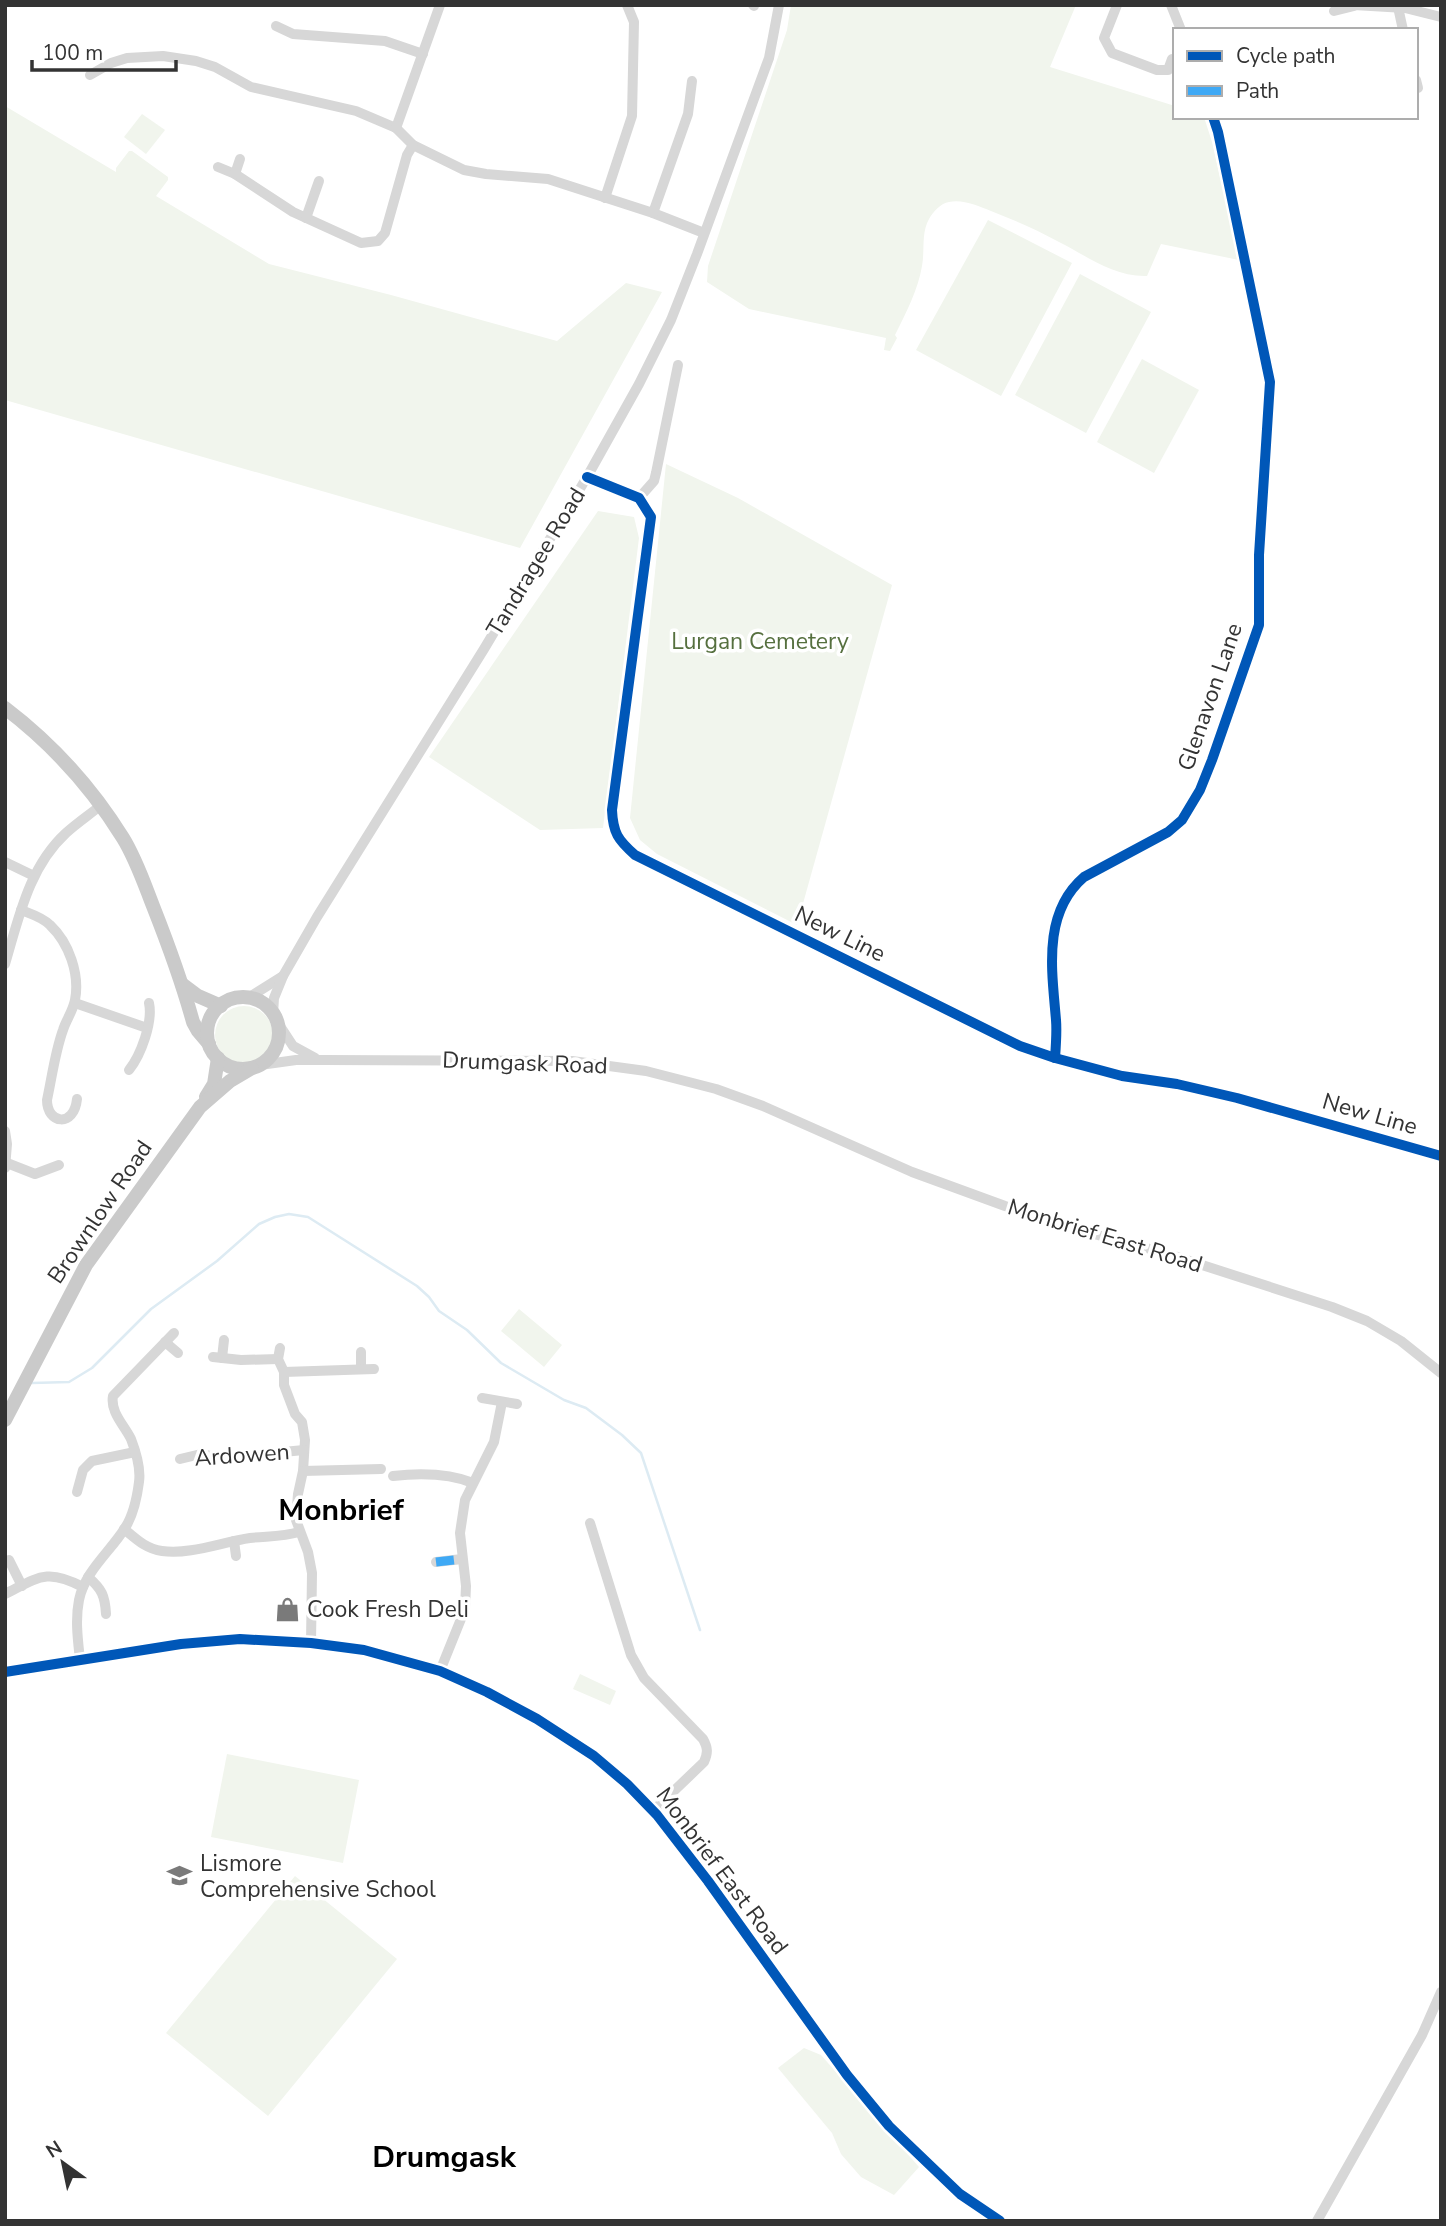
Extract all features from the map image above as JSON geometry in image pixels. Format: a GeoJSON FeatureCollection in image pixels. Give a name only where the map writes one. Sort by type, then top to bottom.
{"type":"FeatureCollection","features":[{"type":"Feature","properties":{"kind":"main road"},"geometry":{"type":"LineString","coordinates":[[5,708],[31,727],[65,763],[123,838],[137,865],[183,984],[193,1022],[218,1058],[234,1068],[256,1067],[272,1054],[277,1045],[279,1034],[276,1018],[266,1006],[248,998],[239,998],[221,1006],[210,1020],[209,1044]]}},
{"type":"Feature","properties":{"kind":"main road"},"geometry":{"type":"LineString","coordinates":[[183,984],[198,996],[221,1006]]}},
{"type":"Feature","properties":{"kind":"main road","name":"Brownlow Road"},"geometry":{"type":"LineString","coordinates":[[5,1420],[86,1265],[214,1084],[218,1058]]}},
{"type":"Feature","properties":{"kind":"main road","name":"Brownlow Road"},"geometry":{"type":"LineString","coordinates":[[200,1107],[230,1080],[256,1067]]}},
{"type":"Feature","properties":{"kind":"street"},"geometry":{"type":"LineString","coordinates":[[396,128],[440,5]]}},
{"type":"Feature","properties":{"kind":"street"},"geometry":{"type":"LineString","coordinates":[[605,198],[632,116],[634,22],[627,5]]}},
{"type":"Feature","properties":{"kind":"street","name":"Tandragee Road"},"geometry":{"type":"LineString","coordinates":[[276,1018],[274,998],[283,976],[587,477],[671,320],[769,58],[779,5]]}},
{"type":"Feature","properties":{"kind":"street"},"geometry":{"type":"LineString","coordinates":[[1117,5],[1104,38],[1112,53],[1157,70],[1168,70],[1172,59]]}},
{"type":"Feature","properties":{"kind":"street"},"geometry":{"type":"LineString","coordinates":[[1171,5],[1180,28]]}},
{"type":"Feature","properties":{"kind":"street"},"geometry":{"type":"LineString","coordinates":[[1334,12],[1354,5],[1398,7],[1441,17]]}},
{"type":"Feature","properties":{"kind":"street"},"geometry":{"type":"LineString","coordinates":[[1398,7],[1403,28]]}},
{"type":"Feature","properties":{"kind":"street"},"geometry":{"type":"LineString","coordinates":[[276,26],[293,34],[385,41],[423,54]]}},
{"type":"Feature","properties":{"kind":"street"},"geometry":{"type":"LineString","coordinates":[[90,75],[111,63],[127,58],[163,56],[196,61],[215,67],[251,87],[356,111],[396,128],[413,145],[464,170],[548,179],[653,213],[704,233]]}},
{"type":"Feature","properties":{"kind":"street"},"geometry":{"type":"LineString","coordinates":[[653,213],[688,114],[692,86],[705,92]]}},
{"type":"Feature","properties":{"kind":"street","name":"Glenavon Lane"},"geometry":{"type":"LineString","coordinates":[[1055,1058],[1056,1022],[1051,948],[1065,900],[1084,877],[1168,832],[1182,820],[1196,798],[1212,760],[1259,625],[1259,555],[1270,382],[1214,119]]}},
{"type":"Feature","properties":{"kind":"street"},"geometry":{"type":"LineString","coordinates":[[218,167],[234,174],[293,212],[361,243],[378,240],[385,233],[407,155],[413,145]]}},
{"type":"Feature","properties":{"kind":"street"},"geometry":{"type":"LineString","coordinates":[[234,174],[240,159]]}},
{"type":"Feature","properties":{"kind":"street"},"geometry":{"type":"LineString","coordinates":[[306,218],[319,181]]}},
{"type":"Feature","properties":{"kind":"street"},"geometry":{"type":"LineString","coordinates":[[587,477],[639,498],[653,481],[678,365]]}},
{"type":"Feature","properties":{"kind":"street","name":"New Line"},"geometry":{"type":"LineString","coordinates":[[639,498],[651,517],[612,810],[613,828],[621,842],[635,855],[1020,1046],[1122,1076],[1177,1084],[1237,1098],[1441,1156]]}},
{"type":"Feature","properties":{"kind":"street"},"geometry":{"type":"LineString","coordinates":[[5,964],[34,876],[65,834],[100,806]]}},
{"type":"Feature","properties":{"kind":"street"},"geometry":{"type":"LineString","coordinates":[[5,862],[34,876]]}},
{"type":"Feature","properties":{"kind":"street"},"geometry":{"type":"LineString","coordinates":[[21,911],[39,917],[51,925],[64,943],[74,966],[78,984],[75,1003],[63,1030],[47,1107],[51,1115],[64,1119],[76,1110],[77,1099]]}},
{"type":"Feature","properties":{"kind":"street","name":"Tandragee Road"},"geometry":{"type":"LineString","coordinates":[[248,998],[283,976]]}},
{"type":"Feature","properties":{"kind":"street"},"geometry":{"type":"LineString","coordinates":[[75,1003],[146,1028]]}},
{"type":"Feature","properties":{"kind":"street"},"geometry":{"type":"LineString","coordinates":[[129,1070],[139,1057],[150,1014],[149,1003]]}},
{"type":"Feature","properties":{"kind":"street"},"geometry":{"type":"LineString","coordinates":[[276,1018],[293,1046],[323,1060]]}},
{"type":"Feature","properties":{"kind":"street","name":"Drumgask Road"},"geometry":{"type":"LineString","coordinates":[[256,1067],[296,1060],[572,1061],[646,1071],[764,1106]]}},
{"type":"Feature","properties":{"kind":"street","name":"Monbrief East Road"},"geometry":{"type":"LineString","coordinates":[[764,1106],[912,1172],[1005,1206],[1079,1230],[1165,1253],[1332,1307],[1367,1321],[1401,1341],[1441,1373]]}},
{"type":"Feature","properties":{"kind":"street"},"geometry":{"type":"LineString","coordinates":[[5,1131],[6,1166],[35,1174],[59,1165]]}},
{"type":"Feature","properties":{"kind":"street"},"geometry":{"type":"LineString","coordinates":[[80,1660],[77,1620],[79,1601],[86,1582],[124,1530],[136,1502],[140,1477],[130,1438],[112,1406],[113,1395],[174,1333]]}},
{"type":"Feature","properties":{"kind":"street","name":"Ardowen"},"geometry":{"type":"LineString","coordinates":[[224,1340],[217,1357],[241,1360],[279,1353],[288,1399],[302,1422],[303,1471],[296,1520],[308,1552],[312,1573],[310,1643]]}},
{"type":"Feature","properties":{"kind":"street"},"geometry":{"type":"LineString","coordinates":[[165,1342],[178,1353]]}},
{"type":"Feature","properties":{"kind":"street"},"geometry":{"type":"LineString","coordinates":[[361,1352],[361,1368]]}},
{"type":"Feature","properties":{"kind":"street"},"geometry":{"type":"LineString","coordinates":[[284,1372],[374,1368]]}},
{"type":"Feature","properties":{"kind":"street"},"geometry":{"type":"LineString","coordinates":[[482,1398],[517,1404]]}},
{"type":"Feature","properties":{"kind":"street"},"geometry":{"type":"LineString","coordinates":[[440,1671],[465,1609],[461,1523],[465,1500],[494,1441],[502,1402]]}},
{"type":"Feature","properties":{"kind":"street","name":"Ardowen"},"geometry":{"type":"LineString","coordinates":[[180,1460],[201,1454],[219,1458],[304,1450]]}},
{"type":"Feature","properties":{"kind":"street"},"geometry":{"type":"LineString","coordinates":[[77,1492],[83,1470],[92,1461],[135,1452]]}},
{"type":"Feature","properties":{"kind":"street"},"geometry":{"type":"LineString","coordinates":[[404,1461],[399,1476],[434,1475],[473,1483]]}},
{"type":"Feature","properties":{"kind":"street","name":"Ardowen"},"geometry":{"type":"LineString","coordinates":[[303,1471],[382,1469]]}},
{"type":"Feature","properties":{"kind":"street"},"geometry":{"type":"LineString","coordinates":[[590,1523],[638,1670],[707,1746],[704,1762],[653,1811]]}},
{"type":"Feature","properties":{"kind":"street"},"geometry":{"type":"LineString","coordinates":[[124,1530],[146,1547],[163,1551],[282,1537],[299,1532]]}},
{"type":"Feature","properties":{"kind":"street"},"geometry":{"type":"LineString","coordinates":[[234,1541],[236,1556]]}},
{"type":"Feature","properties":{"kind":"street"},"geometry":{"type":"LineString","coordinates":[[436,1562],[462,1559]]}},
{"type":"Feature","properties":{"kind":"street"},"geometry":{"type":"LineString","coordinates":[[9,1560],[22,1586]]}},
{"type":"Feature","properties":{"kind":"street"},"geometry":{"type":"LineString","coordinates":[[5,1594],[46,1575],[66,1578],[101,1588],[106,1614]]}},
{"type":"Feature","properties":{"kind":"street","name":"Monbrief East Road"},"geometry":{"type":"LineString","coordinates":[[5,1672],[219,1640],[310,1643],[364,1650],[440,1671],[461,1679],[537,1719],[594,1756],[653,1811],[732,1914],[847,2076],[890,2126],[960,2194],[1000,2221]]}},
{"type":"Feature","properties":{"kind":"street"},"geometry":{"type":"LineString","coordinates":[[1317,2221],[1422,2035],[1441,1992]]}},
{"type":"Feature","properties":{"kind":"green space"},"geometry":{"type":"Polygon","coordinates":[[[791,5],[1076,5],[1050,67],[1173,105],[1173,119],[1205,119],[1239,260],[1161,244],[1147,276],[1123,273],[1101,265],[1017,222],[976,205],[954,201],[940,206],[927,224],[918,284],[890,351],[884,350],[886,338],[749,309],[707,282],[708,266],[787,30],[791,5]]]}},
{"type":"Feature","properties":{"kind":"green space"},"geometry":{"type":"Polygon","coordinates":[[[5,106],[116,172],[116,168],[129,151],[132,151],[168,177],[156,196],[269,264],[557,341],[626,283],[662,292],[520,548],[5,400],[5,106]]]}},
{"type":"Feature","properties":{"kind":"green space"},"geometry":{"type":"Polygon","coordinates":[[[142,114],[165,130],[146,154],[124,137],[142,114]]]}},
{"type":"Feature","properties":{"kind":"green space"},"geometry":{"type":"Polygon","coordinates":[[[988,220],[1072,263],[1001,396],[916,350],[988,220]]]}},
{"type":"Feature","properties":{"kind":"green space"},"geometry":{"type":"Polygon","coordinates":[[[1080,274],[1151,312],[1086,433],[1015,395],[1080,274]]]}},
{"type":"Feature","properties":{"kind":"green space"},"geometry":{"type":"Polygon","coordinates":[[[1142,359],[1199,390],[1154,473],[1097,442],[1142,359]]]}},
{"type":"Feature","properties":{"kind":"green space","name":"Lurgan Cemetery"},"geometry":{"type":"Polygon","coordinates":[[[666,464],[738,498],[892,585],[797,925],[657,854],[640,840],[630,818],[666,464]]]}},
{"type":"Feature","properties":{"kind":"green space"},"geometry":{"type":"Polygon","coordinates":[[[598,511],[634,517],[639,538],[603,828],[540,830],[429,757],[598,511]]]}},
{"type":"Feature","properties":{"kind":"green space"},"geometry":{"type":"Polygon","coordinates":[[[244,1006],[255,1008],[268,1019],[273,1035],[271,1046],[260,1059],[244,1064],[233,1062],[220,1051],[215,1035],[217,1024],[228,1011],[244,1006]]]}},
{"type":"Feature","properties":{"kind":"green space"},"geometry":{"type":"Polygon","coordinates":[[[519,1309],[562,1345],[544,1367],[501,1331],[519,1309]]]}},
{"type":"Feature","properties":{"kind":"green space"},"geometry":{"type":"Polygon","coordinates":[[[580,1674],[616,1691],[610,1705],[573,1689],[580,1674]]]}},
{"type":"Feature","properties":{"kind":"green space"},"geometry":{"type":"Polygon","coordinates":[[[227,1754],[359,1780],[343,1863],[211,1837],[227,1754]]]}},
{"type":"Feature","properties":{"kind":"green space"},"geometry":{"type":"Polygon","coordinates":[[[295,1876],[397,1959],[268,2116],[166,2033],[295,1876]]]}},
{"type":"Feature","properties":{"kind":"green space"},"geometry":{"type":"Polygon","coordinates":[[[804,2048],[821,2055],[919,2167],[894,2195],[861,2177],[841,2154],[832,2133],[778,2068],[804,2048]]]}},
{"type":"Feature","properties":{"kind":"waterway"},"geometry":{"type":"LineString","coordinates":[[32,1383],[69,1382],[92,1368],[151,1309],[217,1261],[259,1224],[289,1214],[308,1217],[417,1286],[439,1311],[467,1330],[501,1363],[564,1400],[586,1408],[641,1453],[700,1630]]}},
{"type":"Feature","properties":{"kind":"marked path"},"geometry":{"type":"LineString","coordinates":[[436,1562],[462,1559]]}},
{"type":"Feature","properties":{"kind":"cycle path"},"geometry":{"type":"LineString","coordinates":[[1055,1058],[1052,963],[1056,925],[1061,908],[1084,877],[1168,832],[1182,820],[1200,790],[1212,760],[1259,625],[1259,555],[1270,382],[1214,119]]}},
{"type":"Feature","properties":{"kind":"cycle path"},"geometry":{"type":"LineString","coordinates":[[587,477],[639,498],[651,517],[612,810],[618,836],[635,855],[1020,1046],[1122,1076],[1177,1084],[1237,1098],[1441,1156]]}},
{"type":"Feature","properties":{"kind":"cycle path"},"geometry":{"type":"LineString","coordinates":[[5,1672],[181,1644],[240,1639],[311,1643],[364,1650],[440,1671],[537,1719],[594,1756],[627,1784],[657,1815],[708,1881],[847,2075],[889,2126],[960,2194],[1000,2221]]}},
{"type":"Feature","properties":{"kind":"place","name":"Cook Fresh Deli"},"geometry":{"type":"Point","coordinates":[287,1609]}},
{"type":"Feature","properties":{"kind":"place","name":"Lismore Comprehensive School"},"geometry":{"type":"Point","coordinates":[180,1876]}},
{"type":"Feature","properties":{"kind":"district","name":"Monbrief"},"geometry":{"type":"Point","coordinates":[341,1510]}},
{"type":"Feature","properties":{"kind":"district","name":"Drumgask"},"geometry":{"type":"Point","coordinates":[444,2157]}}]}
